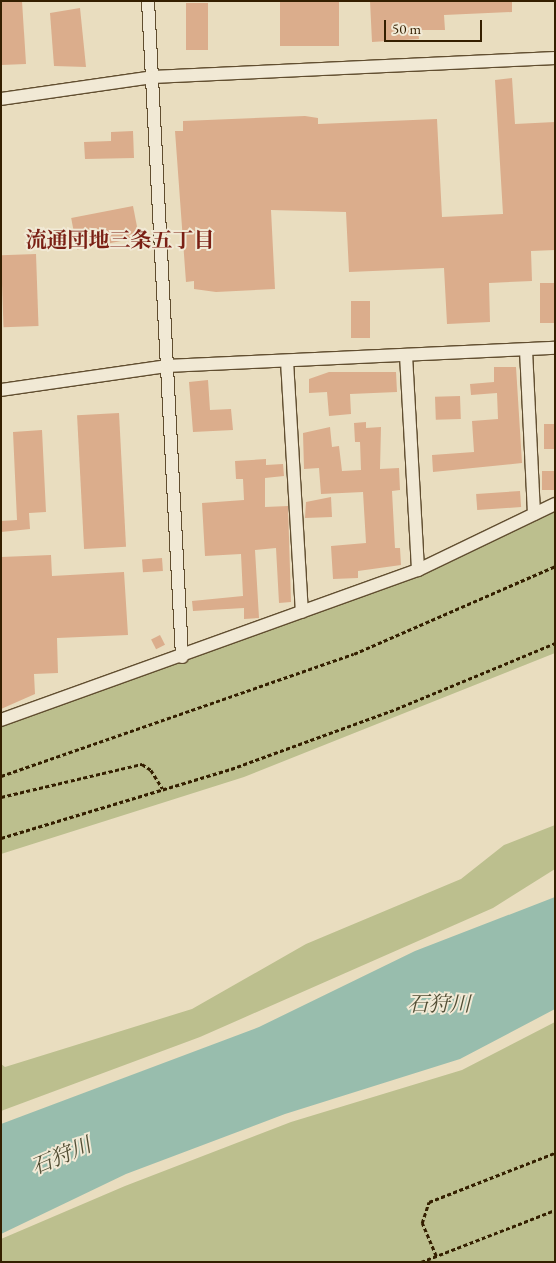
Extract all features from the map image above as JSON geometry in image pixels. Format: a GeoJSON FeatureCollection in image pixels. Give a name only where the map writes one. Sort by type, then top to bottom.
{"type":"FeatureCollection","features":[{"type":"Feature","properties":{"kind":"street"},"geometry":{"type":"LineString","coordinates":[[148,1],[182,657]]}},
{"type":"Feature","properties":{"kind":"street"},"geometry":{"type":"LineString","coordinates":[[1,100],[153,77],[555,58]]}},
{"type":"Feature","properties":{"kind":"street"},"geometry":{"type":"LineString","coordinates":[[1,390],[167,366],[555,348]]}},
{"type":"Feature","properties":{"kind":"street"},"geometry":{"type":"LineString","coordinates":[[526,350],[534,514]]}},
{"type":"Feature","properties":{"kind":"street"},"geometry":{"type":"LineString","coordinates":[[406,355],[418,570]]}},
{"type":"Feature","properties":{"kind":"street"},"geometry":{"type":"LineString","coordinates":[[287,361],[302,612]]}},
{"type":"Feature","properties":{"kind":"street"},"geometry":{"type":"LineString","coordinates":[[1,720],[182,657],[418,570],[555,504]]}},
{"type":"Feature","properties":{"kind":"path"},"geometry":{"type":"LineString","coordinates":[[1,776],[354,654],[555,566]]}},
{"type":"Feature","properties":{"kind":"path"},"geometry":{"type":"LineString","coordinates":[[1,838],[163,789],[396,708],[555,643]]}},
{"type":"Feature","properties":{"kind":"path"},"geometry":{"type":"LineString","coordinates":[[1,797],[142,764],[151,770],[163,789]]}},
{"type":"Feature","properties":{"kind":"path"},"geometry":{"type":"LineString","coordinates":[[436,1256],[422,1222],[429,1202],[555,1153]]}},
{"type":"Feature","properties":{"kind":"path"},"geometry":{"type":"LineString","coordinates":[[421,1262],[555,1210]]}},
{"type":"Feature","properties":{"kind":"shaded area"},"geometry":{"type":"Polygon","coordinates":[[[555,504],[555,653],[244,777],[1,854],[1,720],[418,570],[555,504]]]}},
{"type":"Feature","properties":{"kind":"shaded area"},"geometry":{"type":"Polygon","coordinates":[[[555,825],[555,869],[493,908],[200,1037],[1,1111],[1,1064],[5,1067],[192,1009],[306,944],[461,879],[504,845],[555,825]]]}},
{"type":"Feature","properties":{"kind":"shaded area"},"geometry":{"type":"Polygon","coordinates":[[[555,1022],[555,1262],[1,1262],[1,1239],[125,1186],[291,1122],[462,1070],[555,1022]]]}},
{"type":"Feature","properties":{"kind":"water","name":"石狩川"},"geometry":{"type":"Polygon","coordinates":[[[555,897],[555,1009],[460,1059],[285,1114],[126,1174],[1,1234],[1,1124],[259,1027],[415,951],[555,897]]]}},
{"type":"Feature","properties":{"kind":"building"},"geometry":{"type":"Polygon","coordinates":[[[1,1],[22,1],[26,64],[1,65],[1,1]]]}},
{"type":"Feature","properties":{"kind":"building"},"geometry":{"type":"Polygon","coordinates":[[[280,1],[339,1],[339,46],[280,46],[280,1]]]}},
{"type":"Feature","properties":{"kind":"building"},"geometry":{"type":"Polygon","coordinates":[[[370,1],[512,1],[512,12],[444,15],[445,30],[418,30],[419,39],[372,42],[370,1]]]}},
{"type":"Feature","properties":{"kind":"building"},"geometry":{"type":"Polygon","coordinates":[[[186,3],[208,3],[208,50],[186,50],[186,3]]]}},
{"type":"Feature","properties":{"kind":"building"},"geometry":{"type":"Polygon","coordinates":[[[80,8],[86,67],[54,66],[50,13],[80,8]]]}},
{"type":"Feature","properties":{"kind":"building"},"geometry":{"type":"Polygon","coordinates":[[[512,78],[515,124],[555,122],[555,250],[531,251],[532,281],[489,283],[490,322],[447,324],[444,268],[349,272],[346,212],[271,210],[275,289],[216,292],[194,289],[194,281],[186,282],[175,131],[183,131],[183,121],[305,116],[318,118],[318,124],[437,119],[442,217],[503,214],[495,80],[512,78]]]}},
{"type":"Feature","properties":{"kind":"building"},"geometry":{"type":"Polygon","coordinates":[[[133,131],[134,158],[85,159],[84,142],[111,141],[111,132],[133,131]]]}},
{"type":"Feature","properties":{"kind":"building"},"geometry":{"type":"Polygon","coordinates":[[[133,206],[139,237],[77,249],[71,218],[133,206]]]}},
{"type":"Feature","properties":{"kind":"building"},"geometry":{"type":"Polygon","coordinates":[[[36,254],[39,326],[4,327],[1,255],[36,254]]]}},
{"type":"Feature","properties":{"kind":"building"},"geometry":{"type":"Polygon","coordinates":[[[540,283],[555,283],[555,323],[540,323],[540,283]]]}},
{"type":"Feature","properties":{"kind":"building"},"geometry":{"type":"Polygon","coordinates":[[[351,301],[370,301],[370,338],[351,338],[351,301]]]}},
{"type":"Feature","properties":{"kind":"building"},"geometry":{"type":"Polygon","coordinates":[[[494,367],[516,367],[522,463],[433,472],[432,455],[474,452],[472,421],[498,419],[497,393],[471,395],[470,384],[494,382],[494,367]]]}},
{"type":"Feature","properties":{"kind":"building"},"geometry":{"type":"Polygon","coordinates":[[[329,372],[396,372],[397,392],[350,394],[351,414],[329,416],[327,392],[309,393],[309,379],[329,372]]]}},
{"type":"Feature","properties":{"kind":"building"},"geometry":{"type":"Polygon","coordinates":[[[208,380],[210,410],[231,409],[233,430],[193,432],[189,382],[208,380]]]}},
{"type":"Feature","properties":{"kind":"building"},"geometry":{"type":"Polygon","coordinates":[[[460,396],[461,419],[436,420],[435,397],[460,396]]]}},
{"type":"Feature","properties":{"kind":"building"},"geometry":{"type":"Polygon","coordinates":[[[119,413],[126,547],[84,549],[77,415],[119,413]]]}},
{"type":"Feature","properties":{"kind":"building"},"geometry":{"type":"Polygon","coordinates":[[[366,422],[366,428],[381,427],[380,469],[399,468],[400,490],[392,491],[395,548],[400,548],[401,565],[358,571],[358,578],[333,579],[331,546],[366,543],[363,492],[321,494],[319,468],[304,469],[303,433],[330,427],[332,447],[339,446],[342,471],[361,470],[360,442],[355,442],[354,423],[366,422]]]}},
{"type":"Feature","properties":{"kind":"building"},"geometry":{"type":"Polygon","coordinates":[[[544,424],[555,424],[555,449],[544,449],[544,424]]]}},
{"type":"Feature","properties":{"kind":"building"},"geometry":{"type":"Polygon","coordinates":[[[42,430],[46,512],[29,513],[30,529],[1,532],[1,521],[17,520],[13,432],[42,430]]]}},
{"type":"Feature","properties":{"kind":"building"},"geometry":{"type":"Polygon","coordinates":[[[266,459],[266,465],[283,464],[284,476],[265,478],[265,507],[288,506],[291,602],[279,603],[276,548],[255,550],[259,618],[244,619],[244,608],[193,611],[192,601],[243,596],[241,554],[205,556],[202,503],[244,500],[243,479],[236,479],[235,461],[266,459]]]}},
{"type":"Feature","properties":{"kind":"building"},"geometry":{"type":"Polygon","coordinates":[[[542,471],[555,471],[555,490],[542,490],[542,471]]]}},
{"type":"Feature","properties":{"kind":"building"},"geometry":{"type":"Polygon","coordinates":[[[520,491],[521,507],[477,510],[476,494],[520,491]]]}},
{"type":"Feature","properties":{"kind":"building"},"geometry":{"type":"Polygon","coordinates":[[[331,497],[332,517],[305,518],[306,502],[331,497]]]}},
{"type":"Feature","properties":{"kind":"building"},"geometry":{"type":"Polygon","coordinates":[[[51,555],[52,576],[124,572],[128,635],[57,638],[58,673],[34,674],[35,694],[1,709],[1,557],[51,555]]]}},
{"type":"Feature","properties":{"kind":"building"},"geometry":{"type":"Polygon","coordinates":[[[162,558],[163,571],[143,572],[142,559],[162,558]]]}},
{"type":"Feature","properties":{"kind":"building"},"geometry":{"type":"Polygon","coordinates":[[[160,635],[165,645],[156,649],[151,640],[160,635]]]}},
{"type":"Feature","properties":{"kind":"district","name":"流通団地三条五丁目"},"geometry":{"type":"Point","coordinates":[120,240]}}]}
